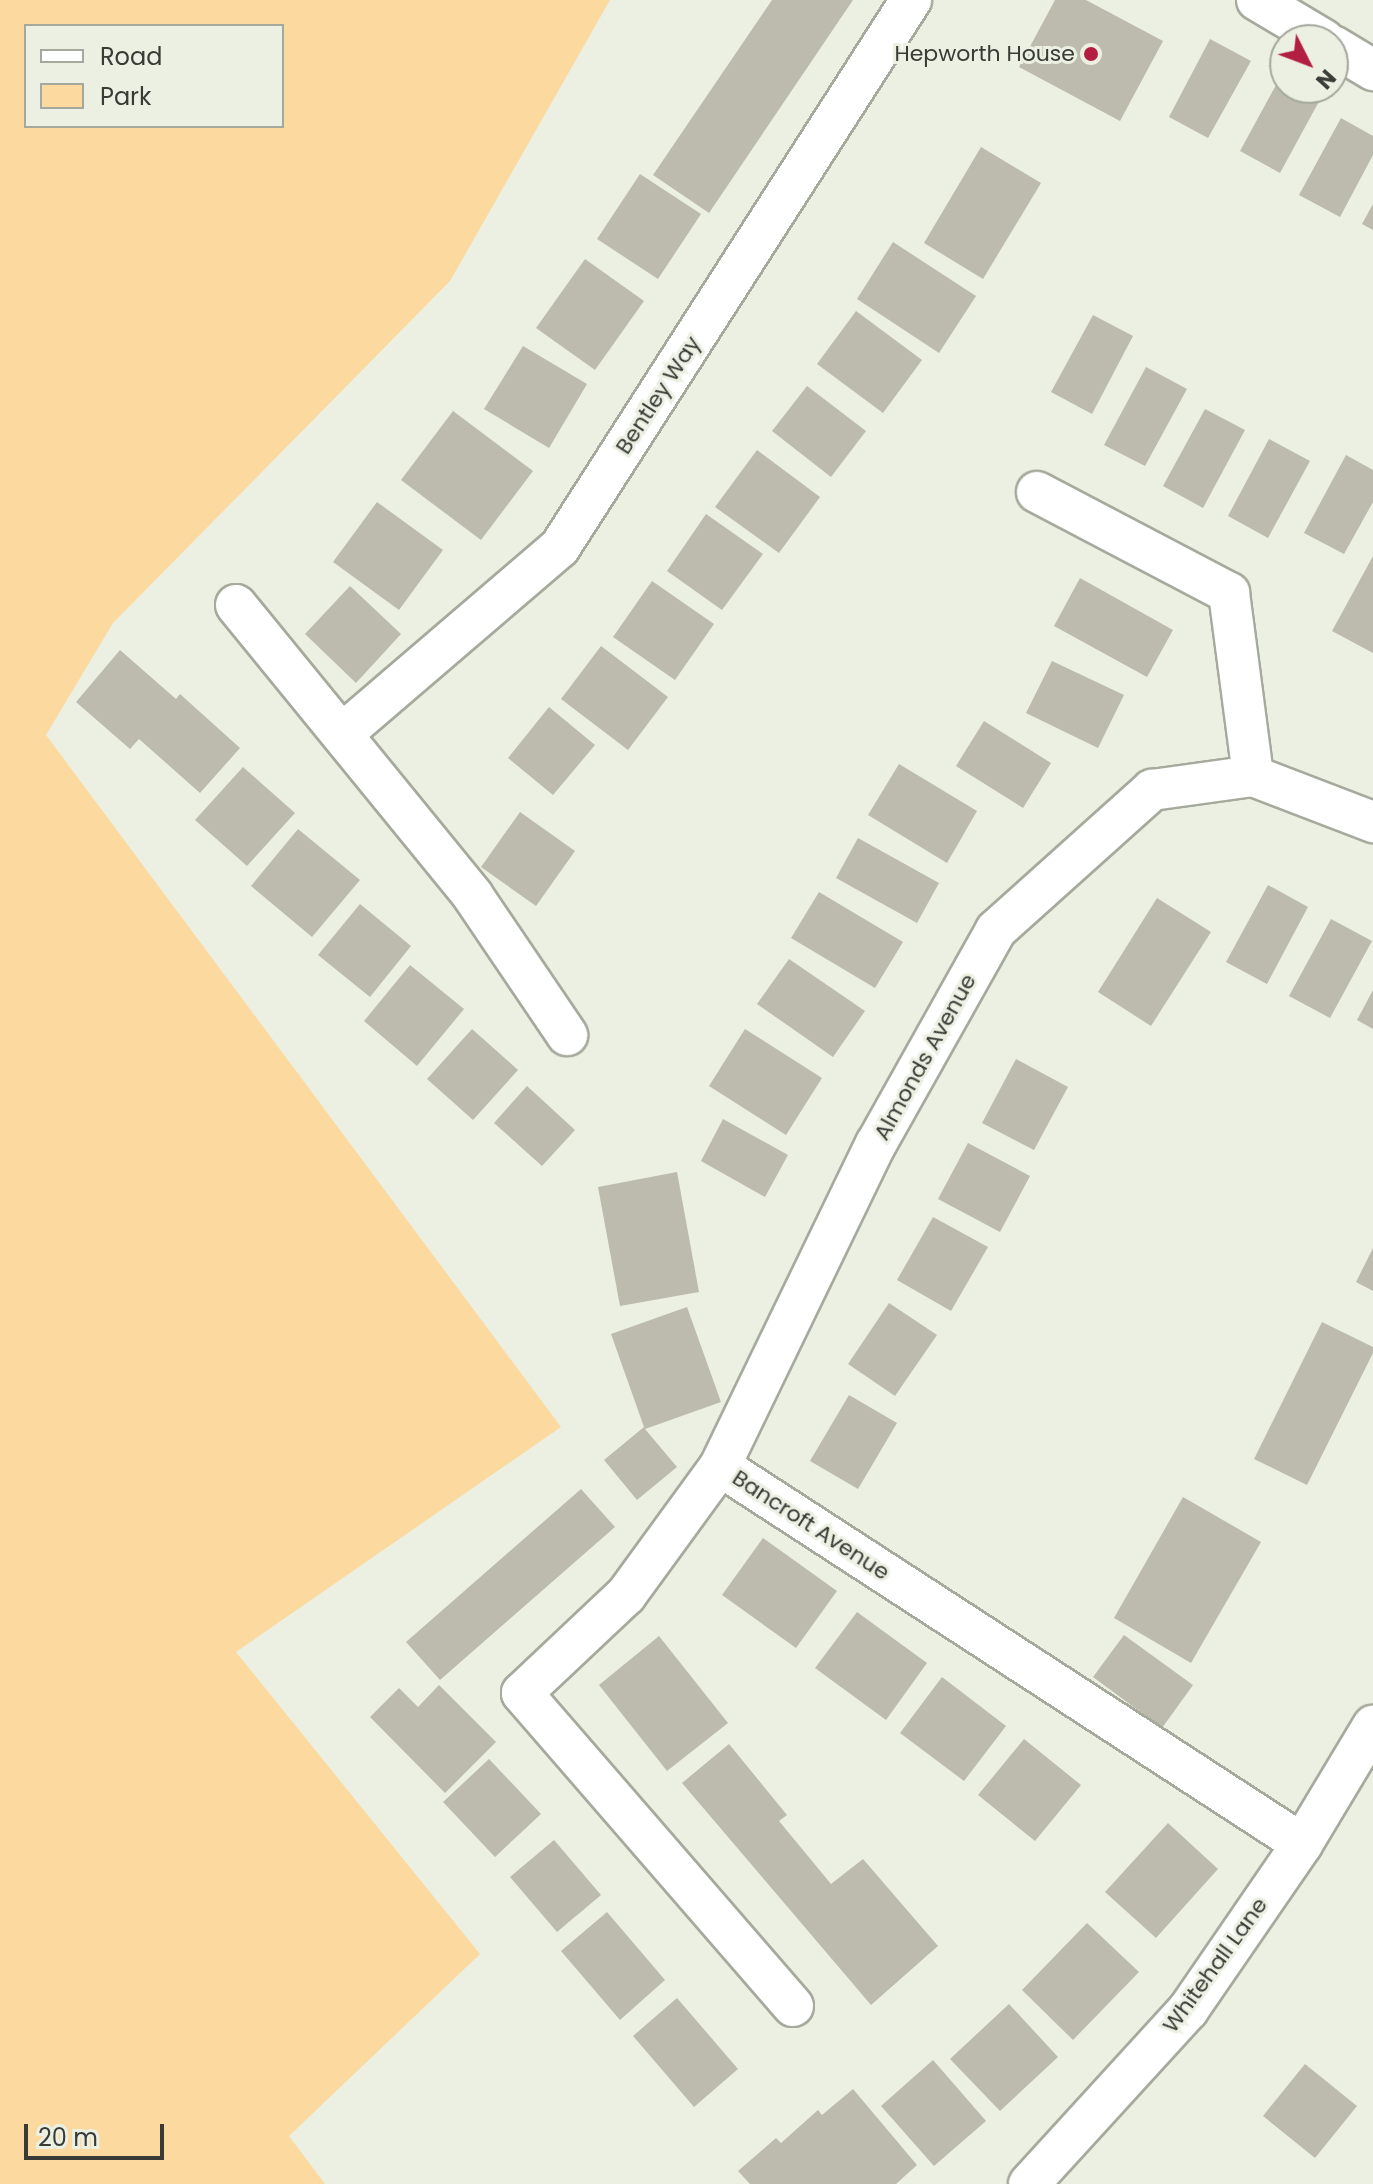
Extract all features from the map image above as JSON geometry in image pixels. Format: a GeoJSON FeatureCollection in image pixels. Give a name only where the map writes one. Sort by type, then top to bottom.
{"type":"FeatureCollection","features":[{"type":"Feature","properties":{"kind":"street","name":"Bentley Way"},"geometry":{"type":"LineString","coordinates":[[342,734],[560,547],[911,0]]}},
{"type":"Feature","properties":{"kind":"street"},"geometry":{"type":"LineString","coordinates":[[1257,0],[1297,24]]}},
{"type":"Feature","properties":{"kind":"street"},"geometry":{"type":"LineString","coordinates":[[1349,56],[1373,70]]}},
{"type":"Feature","properties":{"kind":"street"},"geometry":{"type":"LineString","coordinates":[[1037,492],[1229,593],[1253,776],[1373,822]]}},
{"type":"Feature","properties":{"kind":"street"},"geometry":{"type":"LineString","coordinates":[[236,605],[473,896],[567,1035]]}},
{"type":"Feature","properties":{"kind":"street","name":"Almonds Avenue"},"geometry":{"type":"LineString","coordinates":[[720,1466],[876,1144],[996,930],[1152,790],[1253,776]]}},
{"type":"Feature","properties":{"kind":"street","name":"Bancroft Avenue"},"geometry":{"type":"LineString","coordinates":[[793,2006],[522,1693],[626,1595],[720,1466],[1302,1844]]}},
{"type":"Feature","properties":{"kind":"street","name":"Whitehall Lane"},"geometry":{"type":"LineString","coordinates":[[1029,2184],[1188,2010],[1302,1844],[1373,1726]]}},
{"type":"Feature","properties":{"kind":"green space"},"geometry":{"type":"Polygon","coordinates":[[[0,0],[610,0],[450,281],[113,623],[46,735],[561,1427],[236,1652],[480,1954],[289,2136],[325,2184],[0,2184],[0,0]]]}},
{"type":"Feature","properties":{"kind":"building"},"geometry":{"type":"Polygon","coordinates":[[[772,0],[853,0],[709,213],[653,175],[772,0]]]}},
{"type":"Feature","properties":{"kind":"building","name":"Hepworth House"},"geometry":{"type":"Polygon","coordinates":[[[1055,0],[1086,0],[1163,41],[1120,121],[1019,67],[1055,0]]]}},
{"type":"Feature","properties":{"kind":"building"},"geometry":{"type":"Polygon","coordinates":[[[1210,39],[1251,61],[1208,138],[1169,117],[1210,39]]]}},
{"type":"Feature","properties":{"kind":"building"},"geometry":{"type":"Polygon","coordinates":[[[1269,98],[1269,104],[1318,104],[1280,173],[1240,151],[1269,98]]]}},
{"type":"Feature","properties":{"kind":"building"},"geometry":{"type":"Polygon","coordinates":[[[1341,118],[1373,136],[1373,155],[1340,217],[1299,195],[1341,118]]]}},
{"type":"Feature","properties":{"kind":"building"},"geometry":{"type":"Polygon","coordinates":[[[981,147],[1041,183],[983,279],[924,243],[981,147]]]}},
{"type":"Feature","properties":{"kind":"building"},"geometry":{"type":"Polygon","coordinates":[[[640,174],[701,214],[658,279],[597,239],[640,174]]]}},
{"type":"Feature","properties":{"kind":"building"},"geometry":{"type":"Polygon","coordinates":[[[1373,204],[1373,230],[1362,224],[1373,204]]]}},
{"type":"Feature","properties":{"kind":"building"},"geometry":{"type":"Polygon","coordinates":[[[893,242],[976,296],[939,353],[857,299],[893,242]]]}},
{"type":"Feature","properties":{"kind":"building"},"geometry":{"type":"Polygon","coordinates":[[[585,259],[644,301],[595,370],[536,328],[585,259]]]}},
{"type":"Feature","properties":{"kind":"building"},"geometry":{"type":"Polygon","coordinates":[[[856,311],[922,360],[883,413],[817,364],[856,311]]]}},
{"type":"Feature","properties":{"kind":"building"},"geometry":{"type":"Polygon","coordinates":[[[1093,315],[1133,336],[1092,414],[1051,392],[1093,315]]]}},
{"type":"Feature","properties":{"kind":"building"},"geometry":{"type":"Polygon","coordinates":[[[523,346],[587,384],[549,448],[484,409],[523,346]]]}},
{"type":"Feature","properties":{"kind":"building"},"geometry":{"type":"Polygon","coordinates":[[[1146,367],[1187,389],[1145,466],[1104,445],[1146,367]]]}},
{"type":"Feature","properties":{"kind":"building"},"geometry":{"type":"Polygon","coordinates":[[[807,386],[866,431],[831,477],[772,431],[807,386]]]}},
{"type":"Feature","properties":{"kind":"building"},"geometry":{"type":"Polygon","coordinates":[[[1205,409],[1245,430],[1203,508],[1163,486],[1205,409]]]}},
{"type":"Feature","properties":{"kind":"building"},"geometry":{"type":"Polygon","coordinates":[[[453,411],[533,471],[481,540],[401,480],[453,411]]]}},
{"type":"Feature","properties":{"kind":"building"},"geometry":{"type":"Polygon","coordinates":[[[1269,439],[1310,461],[1268,538],[1228,516],[1269,439]]]}},
{"type":"Feature","properties":{"kind":"building"},"geometry":{"type":"Polygon","coordinates":[[[757,450],[820,497],[779,553],[715,507],[757,450]]]}},
{"type":"Feature","properties":{"kind":"building"},"geometry":{"type":"Polygon","coordinates":[[[1346,455],[1373,470],[1373,502],[1344,554],[1304,533],[1346,455]]]}},
{"type":"Feature","properties":{"kind":"building"},"geometry":{"type":"Polygon","coordinates":[[[377,502],[443,550],[399,610],[333,562],[377,502]]]}},
{"type":"Feature","properties":{"kind":"building"},"geometry":{"type":"Polygon","coordinates":[[[706,514],[763,554],[722,610],[667,571],[706,514]]]}},
{"type":"Feature","properties":{"kind":"building"},"geometry":{"type":"Polygon","coordinates":[[[1373,556],[1373,653],[1332,631],[1373,556]]]}},
{"type":"Feature","properties":{"kind":"building"},"geometry":{"type":"Polygon","coordinates":[[[1080,578],[1173,630],[1147,677],[1054,626],[1080,578]]]}},
{"type":"Feature","properties":{"kind":"building"},"geometry":{"type":"Polygon","coordinates":[[[652,581],[714,624],[675,680],[613,637],[652,581]]]}},
{"type":"Feature","properties":{"kind":"building"},"geometry":{"type":"Polygon","coordinates":[[[350,586],[401,634],[356,683],[305,634],[350,586]]]}},
{"type":"Feature","properties":{"kind":"building"},"geometry":{"type":"Polygon","coordinates":[[[601,646],[668,697],[628,750],[561,699],[601,646]]]}},
{"type":"Feature","properties":{"kind":"building"},"geometry":{"type":"Polygon","coordinates":[[[120,650],[176,699],[180,694],[240,748],[200,793],[139,739],[130,749],[76,702],[120,650]]]}},
{"type":"Feature","properties":{"kind":"building"},"geometry":{"type":"Polygon","coordinates":[[[1052,661],[1124,695],[1098,748],[1026,713],[1052,661]]]}},
{"type":"Feature","properties":{"kind":"building"},"geometry":{"type":"Polygon","coordinates":[[[549,707],[595,745],[553,795],[508,758],[549,707]]]}},
{"type":"Feature","properties":{"kind":"building"},"geometry":{"type":"Polygon","coordinates":[[[984,721],[1051,763],[1023,808],[956,766],[984,721]]]}},
{"type":"Feature","properties":{"kind":"building"},"geometry":{"type":"Polygon","coordinates":[[[899,764],[977,811],[947,863],[868,815],[899,764]]]}},
{"type":"Feature","properties":{"kind":"building"},"geometry":{"type":"Polygon","coordinates":[[[243,767],[295,813],[247,866],[195,820],[243,767]]]}},
{"type":"Feature","properties":{"kind":"building"},"geometry":{"type":"Polygon","coordinates":[[[520,812],[575,851],[536,906],[481,867],[520,812]]]}},
{"type":"Feature","properties":{"kind":"building"},"geometry":{"type":"Polygon","coordinates":[[[298,829],[360,880],[312,937],[251,886],[298,829]]]}},
{"type":"Feature","properties":{"kind":"building"},"geometry":{"type":"Polygon","coordinates":[[[858,838],[939,883],[917,923],[836,878],[858,838]]]}},
{"type":"Feature","properties":{"kind":"building"},"geometry":{"type":"Polygon","coordinates":[[[1268,885],[1308,907],[1267,984],[1226,962],[1268,885]]]}},
{"type":"Feature","properties":{"kind":"building"},"geometry":{"type":"Polygon","coordinates":[[[819,892],[903,942],[875,988],[791,938],[819,892]]]}},
{"type":"Feature","properties":{"kind":"building"},"geometry":{"type":"Polygon","coordinates":[[[1157,898],[1211,932],[1151,1026],[1098,992],[1157,898]]]}},
{"type":"Feature","properties":{"kind":"building"},"geometry":{"type":"Polygon","coordinates":[[[360,904],[411,946],[370,997],[318,955],[360,904]]]}},
{"type":"Feature","properties":{"kind":"building"},"geometry":{"type":"Polygon","coordinates":[[[1331,919],[1372,941],[1330,1018],[1289,996],[1331,919]]]}},
{"type":"Feature","properties":{"kind":"building"},"geometry":{"type":"Polygon","coordinates":[[[789,959],[865,1011],[833,1057],[757,1004],[789,959]]]}},
{"type":"Feature","properties":{"kind":"building"},"geometry":{"type":"Polygon","coordinates":[[[410,965],[464,1009],[417,1066],[364,1021],[410,965]]]}},
{"type":"Feature","properties":{"kind":"building"},"geometry":{"type":"Polygon","coordinates":[[[1373,990],[1373,1029],[1357,1020],[1373,990]]]}},
{"type":"Feature","properties":{"kind":"building"},"geometry":{"type":"Polygon","coordinates":[[[472,1029],[518,1070],[473,1120],[427,1079],[472,1029]]]}},
{"type":"Feature","properties":{"kind":"building"},"geometry":{"type":"Polygon","coordinates":[[[745,1029],[822,1078],[786,1135],[709,1086],[745,1029]]]}},
{"type":"Feature","properties":{"kind":"building"},"geometry":{"type":"Polygon","coordinates":[[[1016,1059],[1068,1087],[1034,1150],[982,1123],[1016,1059]]]}},
{"type":"Feature","properties":{"kind":"building"},"geometry":{"type":"Polygon","coordinates":[[[527,1086],[575,1130],[542,1166],[494,1123],[527,1086]]]}},
{"type":"Feature","properties":{"kind":"building"},"geometry":{"type":"Polygon","coordinates":[[[723,1119],[788,1155],[765,1197],[701,1161],[723,1119]]]}},
{"type":"Feature","properties":{"kind":"building"},"geometry":{"type":"Polygon","coordinates":[[[968,1143],[1030,1176],[1000,1232],[938,1199],[968,1143]]]}},
{"type":"Feature","properties":{"kind":"building"},"geometry":{"type":"Polygon","coordinates":[[[677,1172],[699,1292],[620,1306],[598,1187],[677,1172]]]}},
{"type":"Feature","properties":{"kind":"building"},"geometry":{"type":"Polygon","coordinates":[[[933,1217],[988,1247],[951,1311],[897,1280],[933,1217]]]}},
{"type":"Feature","properties":{"kind":"building"},"geometry":{"type":"Polygon","coordinates":[[[1373,1248],[1373,1291],[1356,1282],[1373,1248]]]}},
{"type":"Feature","properties":{"kind":"building"},"geometry":{"type":"Polygon","coordinates":[[[889,1303],[937,1335],[895,1396],[848,1364],[889,1303]]]}},
{"type":"Feature","properties":{"kind":"building"},"geometry":{"type":"Polygon","coordinates":[[[687,1307],[721,1402],[645,1429],[677,1467],[637,1500],[604,1460],[644,1427],[611,1334],[687,1307]]]}},
{"type":"Feature","properties":{"kind":"building"},"geometry":{"type":"Polygon","coordinates":[[[1322,1322],[1373,1347],[1373,1353],[1307,1485],[1254,1459],[1322,1322]]]}},
{"type":"Feature","properties":{"kind":"building"},"geometry":{"type":"Polygon","coordinates":[[[849,1395],[897,1423],[858,1489],[810,1461],[849,1395]]]}},
{"type":"Feature","properties":{"kind":"building"},"geometry":{"type":"Polygon","coordinates":[[[581,1489],[615,1527],[440,1680],[406,1642],[581,1489]]]}},
{"type":"Feature","properties":{"kind":"building"},"geometry":{"type":"Polygon","coordinates":[[[1183,1497],[1261,1542],[1191,1663],[1114,1618],[1183,1497]]]}},
{"type":"Feature","properties":{"kind":"building"},"geometry":{"type":"Polygon","coordinates":[[[763,1538],[837,1591],[796,1648],[722,1595],[763,1538]]]}},
{"type":"Feature","properties":{"kind":"building"},"geometry":{"type":"Polygon","coordinates":[[[857,1612],[927,1663],[886,1720],[815,1668],[857,1612]]]}},
{"type":"Feature","properties":{"kind":"building"},"geometry":{"type":"Polygon","coordinates":[[[1124,1635],[1193,1685],[1162,1728],[1093,1677],[1124,1635]]]}},
{"type":"Feature","properties":{"kind":"building"},"geometry":{"type":"Polygon","coordinates":[[[659,1636],[728,1723],[667,1771],[599,1685],[659,1636]]]}},
{"type":"Feature","properties":{"kind":"building"},"geometry":{"type":"Polygon","coordinates":[[[942,1677],[1006,1726],[964,1781],[900,1733],[942,1677]]]}},
{"type":"Feature","properties":{"kind":"building"},"geometry":{"type":"Polygon","coordinates":[[[439,1685],[496,1742],[445,1793],[370,1717],[399,1688],[418,1707],[439,1685]]]}},
{"type":"Feature","properties":{"kind":"building"},"geometry":{"type":"Polygon","coordinates":[[[1024,1739],[1081,1785],[1035,1841],[978,1795],[1024,1739]]]}},
{"type":"Feature","properties":{"kind":"building"},"geometry":{"type":"Polygon","coordinates":[[[729,1744],[787,1815],[779,1821],[831,1884],[863,1859],[938,1946],[871,2005],[682,1783],[729,1744]]]}},
{"type":"Feature","properties":{"kind":"building"},"geometry":{"type":"Polygon","coordinates":[[[489,1759],[541,1814],[495,1857],[443,1802],[489,1759]]]}},
{"type":"Feature","properties":{"kind":"building"},"geometry":{"type":"Polygon","coordinates":[[[1168,1823],[1218,1869],[1156,1938],[1105,1892],[1168,1823]]]}},
{"type":"Feature","properties":{"kind":"building"},"geometry":{"type":"Polygon","coordinates":[[[554,1840],[601,1895],[557,1932],[510,1877],[554,1840]]]}},
{"type":"Feature","properties":{"kind":"building"},"geometry":{"type":"Polygon","coordinates":[[[607,1912],[665,1980],[620,2020],[561,1951],[607,1912]]]}},
{"type":"Feature","properties":{"kind":"building"},"geometry":{"type":"Polygon","coordinates":[[[1087,1923],[1139,1972],[1073,2040],[1022,1990],[1087,1923]]]}},
{"type":"Feature","properties":{"kind":"building"},"geometry":{"type":"Polygon","coordinates":[[[677,1998],[738,2069],[694,2107],[633,2036],[677,1998]]]}},
{"type":"Feature","properties":{"kind":"building"},"geometry":{"type":"Polygon","coordinates":[[[1009,2004],[1058,2057],[1000,2111],[950,2059],[1009,2004]]]}},
{"type":"Feature","properties":{"kind":"building"},"geometry":{"type":"Polygon","coordinates":[[[933,2060],[986,2121],[934,2166],[881,2106],[933,2060]]]}},
{"type":"Feature","properties":{"kind":"building"},"geometry":{"type":"Polygon","coordinates":[[[1305,2064],[1357,2106],[1315,2158],[1263,2116],[1305,2064]]]}},
{"type":"Feature","properties":{"kind":"building"},"geometry":{"type":"Polygon","coordinates":[[[853,2089],[917,2165],[896,2184],[750,2184],[738,2171],[776,2138],[781,2143],[818,2110],[822,2115],[853,2089]]]}},
{"type":"Feature","properties":{"kind":"place","name":"Hepworth House"},"geometry":{"type":"Point","coordinates":[1091,54]}}]}
